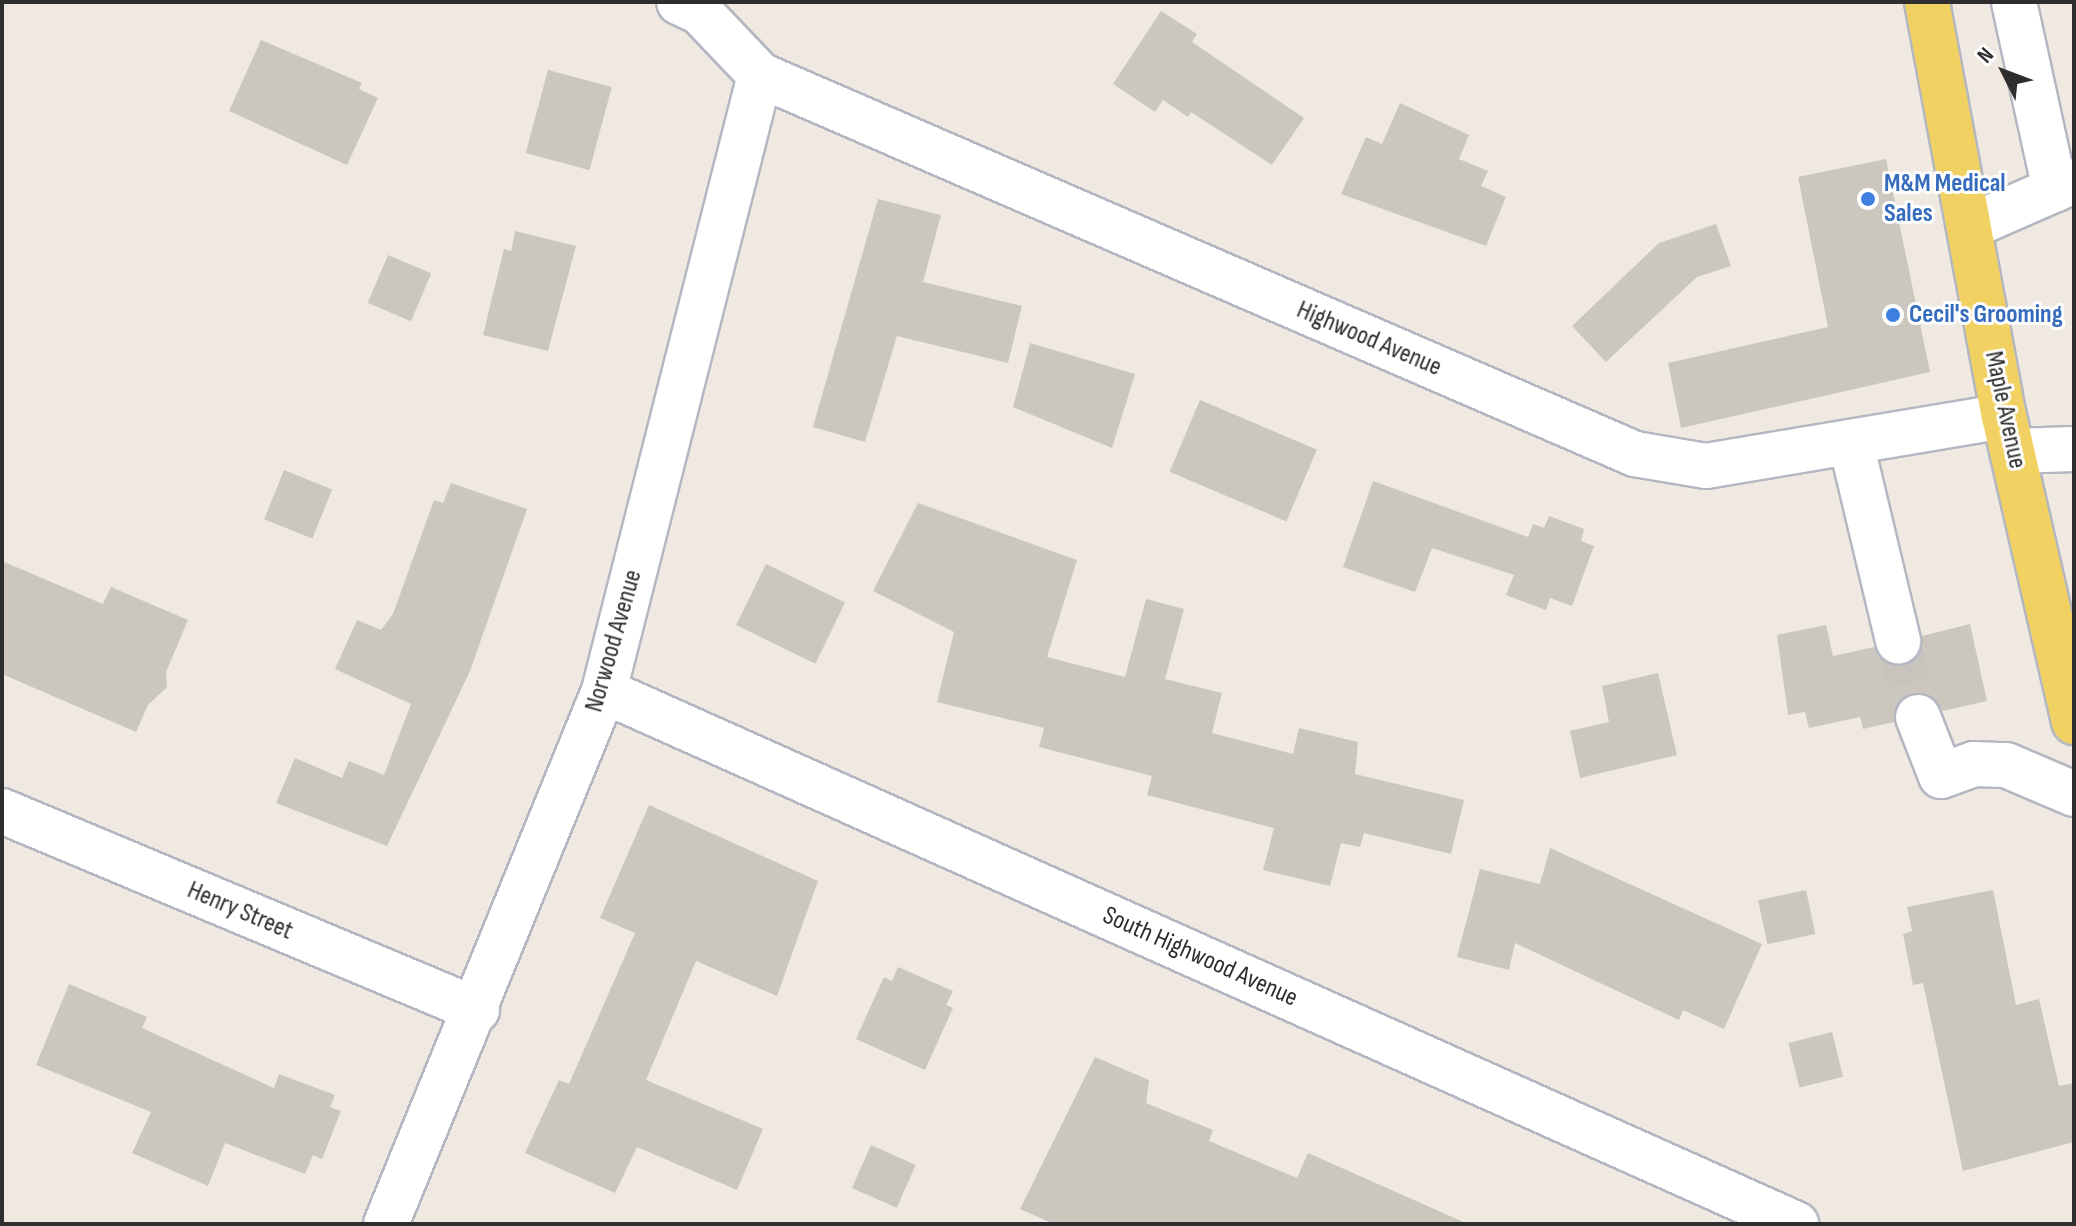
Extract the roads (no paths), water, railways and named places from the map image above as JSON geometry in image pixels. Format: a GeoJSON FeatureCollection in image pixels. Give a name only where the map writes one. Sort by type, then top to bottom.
{"type":"FeatureCollection","features":[{"type":"Feature","properties":{"kind":"main road","name":"Maple Avenue"},"geometry":{"type":"LineString","coordinates":[[1927,2],[2008,434],[2074,722]]}},
{"type":"Feature","properties":{"kind":"street","name":"Highwood Avenue"},"geometry":{"type":"LineString","coordinates":[[679,2],[700,12],[746,59],[1635,454],[1706,466],[1851,443],[2008,434],[2074,449]]}},
{"type":"Feature","properties":{"kind":"street"},"geometry":{"type":"LineString","coordinates":[[1971,226],[2064,186],[2014,2]]}},
{"type":"Feature","properties":{"kind":"street","name":"Norwood Avenue"},"geometry":{"type":"LineString","coordinates":[[386,1224],[477,1010],[604,691],[746,59]]}},
{"type":"Feature","properties":{"kind":"street"},"geometry":{"type":"LineString","coordinates":[[1851,443],[1898,641]]}},
{"type":"Feature","properties":{"kind":"street","name":"South Highwood Avenue"},"geometry":{"type":"LineString","coordinates":[[604,691],[1796,1224]]}},
{"type":"Feature","properties":{"kind":"street"},"geometry":{"type":"LineString","coordinates":[[1918,717],[1941,776],[1974,764],[2006,765],[2074,794]]}},
{"type":"Feature","properties":{"kind":"street","name":"Henry Street"},"geometry":{"type":"LineString","coordinates":[[2,811],[477,1010]]}},
{"type":"Feature","properties":{"kind":"tunnel"},"geometry":{"type":"LineString","coordinates":[[1898,641],[1918,717]]}},
{"type":"Feature","properties":{"kind":"place","name":"M&M Medical Sales"},"geometry":{"type":"Point","coordinates":[1868,199]}},
{"type":"Feature","properties":{"kind":"place","name":"Cecil's Grooming"},"geometry":{"type":"Point","coordinates":[1893,315]}}]}
